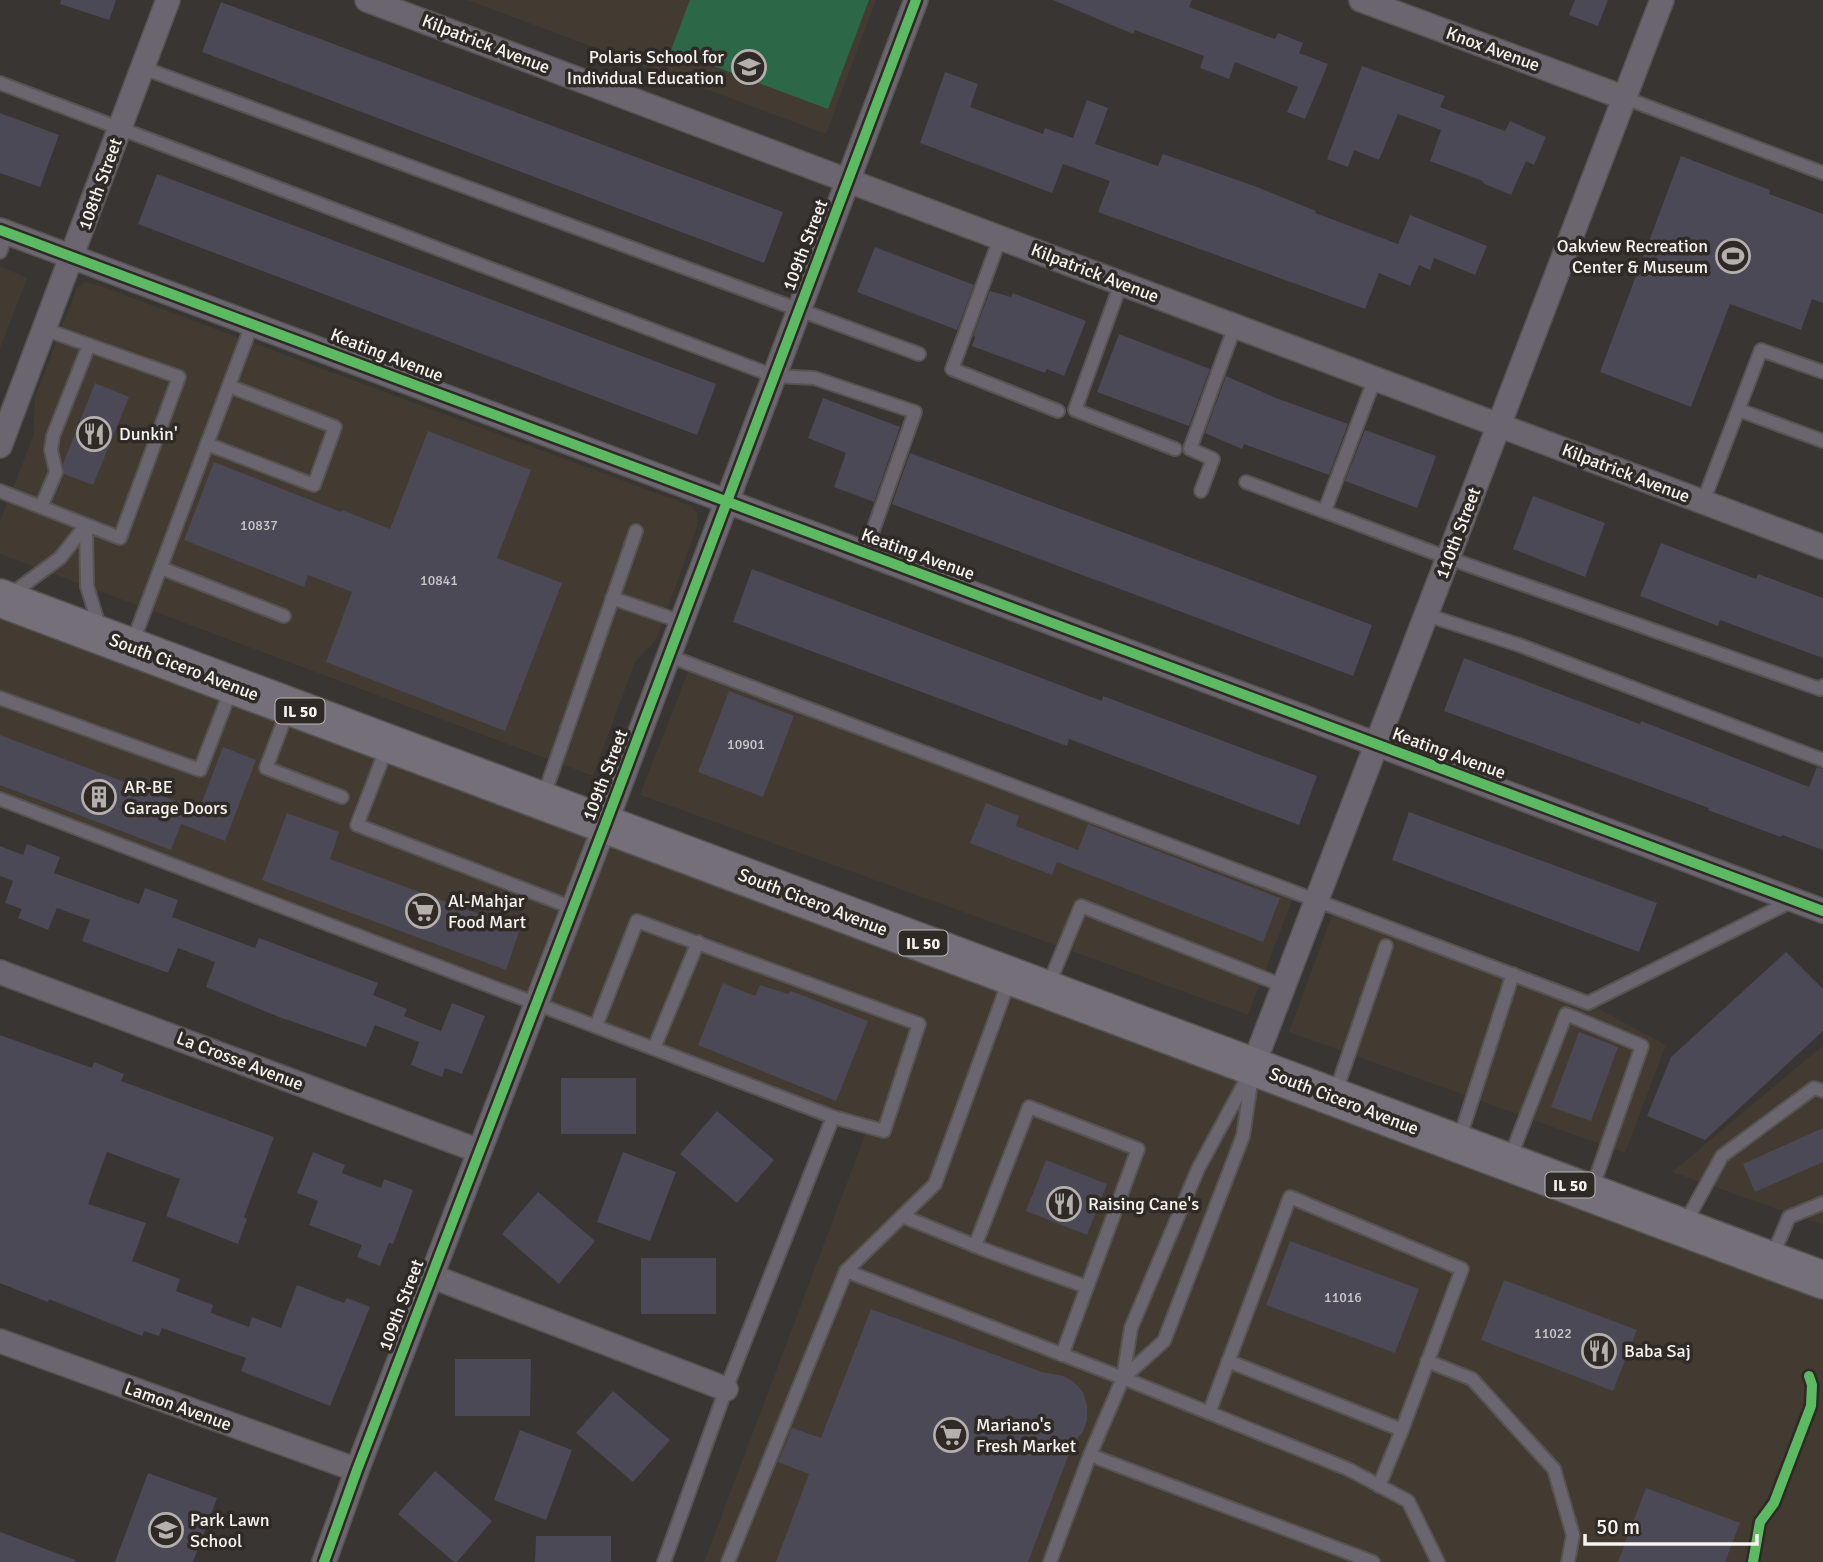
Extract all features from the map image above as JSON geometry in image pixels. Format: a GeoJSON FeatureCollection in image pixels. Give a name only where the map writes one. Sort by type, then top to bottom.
{"type":"FeatureCollection","features":[{"type":"Feature","properties":{"kind":"main road","name":"South Cicero Avenue"},"geometry":{"type":"LineString","coordinates":[[2,599],[1682,1227],[1802,1266]]}},
{"type":"Feature","properties":{"kind":"street","name":"108th Street"},"geometry":{"type":"LineString","coordinates":[[0,446],[168,0]]}},
{"type":"Feature","properties":{"kind":"street","name":"Kilpatrick Avenue"},"geometry":{"type":"LineString","coordinates":[[367,0],[1823,547]]}},
{"type":"Feature","properties":{"kind":"street","name":"109th Street"},"geometry":{"type":"LineString","coordinates":[[327,1561],[357,1471],[537,1004],[916,0]]}},
{"type":"Feature","properties":{"kind":"street","name":"Knox Avenue"},"geometry":{"type":"LineString","coordinates":[[1361,0],[1625,97]]}},
{"type":"Feature","properties":{"kind":"street","name":"110th Street"},"geometry":{"type":"LineString","coordinates":[[1253,1066],[1662,0]]}},
{"type":"Feature","properties":{"kind":"street","name":"Keating Avenue"},"geometry":{"type":"LineString","coordinates":[[2,238],[72,257],[1823,911]]}},
{"type":"Feature","properties":{"kind":"street","name":"La Crosse Avenue"},"geometry":{"type":"LineString","coordinates":[[0,972],[479,1151]]}},
{"type":"Feature","properties":{"kind":"street"},"geometry":{"type":"LineString","coordinates":[[431,1276],[726,1389]]}},
{"type":"Feature","properties":{"kind":"street","name":"Lamon Avenue"},"geometry":{"type":"LineString","coordinates":[[0,1341],[357,1471]]}},
{"type":"Feature","properties":{"kind":"lane"},"geometry":{"type":"LineString","coordinates":[[143,68],[919,354]]}},
{"type":"Feature","properties":{"kind":"lane"},"geometry":{"type":"LineString","coordinates":[[0,83],[774,376],[814,378],[915,412],[865,553]]}},
{"type":"Feature","properties":{"kind":"lane"},"geometry":{"type":"LineString","coordinates":[[1625,97],[1823,173]]}},
{"type":"Feature","properties":{"kind":"lane"},"geometry":{"type":"LineString","coordinates":[[1000,238],[952,369],[1058,411]]}},
{"type":"Feature","properties":{"kind":"lane"},"geometry":{"type":"LineString","coordinates":[[1121,283],[1075,410],[1175,449]]}},
{"type":"Feature","properties":{"kind":"lane"},"geometry":{"type":"LineString","coordinates":[[116,642],[161,568],[252,324]]}},
{"type":"Feature","properties":{"kind":"lane"},"geometry":{"type":"LineString","coordinates":[[1201,491],[1213,459],[1190,449],[1235,326]]}},
{"type":"Feature","properties":{"kind":"lane"},"geometry":{"type":"LineString","coordinates":[[0,491],[120,538],[178,377],[44,329]]}},
{"type":"Feature","properties":{"kind":"lane"},"geometry":{"type":"LineString","coordinates":[[41,508],[56,472],[51,450],[53,436],[89,345]]}},
{"type":"Feature","properties":{"kind":"lane"},"geometry":{"type":"LineString","coordinates":[[1703,502],[1761,350],[1823,372]]}},
{"type":"Feature","properties":{"kind":"lane"},"geometry":{"type":"LineString","coordinates":[[1325,510],[1375,379]]}},
{"type":"Feature","properties":{"kind":"lane"},"geometry":{"type":"LineString","coordinates":[[207,444],[314,485],[335,427],[229,386]]}},
{"type":"Feature","properties":{"kind":"lane"},"geometry":{"type":"LineString","coordinates":[[1739,410],[1823,441]]}},
{"type":"Feature","properties":{"kind":"lane"},"geometry":{"type":"LineString","coordinates":[[1246,482],[1448,558],[1820,689],[1823,686]]}},
{"type":"Feature","properties":{"kind":"lane"},"geometry":{"type":"LineString","coordinates":[[2,599],[60,558],[86,525]]}},
{"type":"Feature","properties":{"kind":"lane"},"geometry":{"type":"LineString","coordinates":[[86,525],[87,586],[116,642]]}},
{"type":"Feature","properties":{"kind":"lane"},"geometry":{"type":"LineString","coordinates":[[541,801],[636,531]]}},
{"type":"Feature","properties":{"kind":"lane"},"geometry":{"type":"LineString","coordinates":[[161,568],[284,616]]}},
{"type":"Feature","properties":{"kind":"lane"},"geometry":{"type":"LineString","coordinates":[[612,598],[682,622]]}},
{"type":"Feature","properties":{"kind":"lane"},"geometry":{"type":"LineString","coordinates":[[1427,615],[1519,645],[1823,760]]}},
{"type":"Feature","properties":{"kind":"lane"},"geometry":{"type":"LineString","coordinates":[[669,656],[1588,1003],[1794,900]]}},
{"type":"Feature","properties":{"kind":"lane"},"geometry":{"type":"LineString","coordinates":[[0,698],[200,770],[232,685]]}},
{"type":"Feature","properties":{"kind":"lane"},"geometry":{"type":"LineString","coordinates":[[290,707],[266,768],[342,797]]}},
{"type":"Feature","properties":{"kind":"lane"},"geometry":{"type":"LineString","coordinates":[[388,744],[357,825],[573,908]]}},
{"type":"Feature","properties":{"kind":"lane"},"geometry":{"type":"LineString","coordinates":[[0,799],[833,1117],[884,1131],[919,1024],[637,920],[597,1026]]}},
{"type":"Feature","properties":{"kind":"lane"},"geometry":{"type":"LineString","coordinates":[[1046,989],[1081,906],[1284,986]]}},
{"type":"Feature","properties":{"kind":"lane"},"geometry":{"type":"LineString","coordinates":[[654,1048],[698,942]]}},
{"type":"Feature","properties":{"kind":"lane"},"geometry":{"type":"LineString","coordinates":[[1334,1097],[1386,946]]}},
{"type":"Feature","properties":{"kind":"lane"},"geometry":{"type":"LineString","coordinates":[[1458,1143],[1513,974]]}},
{"type":"Feature","properties":{"kind":"lane"},"geometry":{"type":"LineString","coordinates":[[728,1562],[846,1271],[935,1184],[1011,976]]}},
{"type":"Feature","properties":{"kind":"lane"},"geometry":{"type":"LineString","coordinates":[[1509,1162],[1566,1014],[1642,1046],[1591,1193]]}},
{"type":"Feature","properties":{"kind":"lane"},"geometry":{"type":"LineString","coordinates":[[1123,1378],[1164,1341],[1242,1136],[1253,1066]]}},
{"type":"Feature","properties":{"kind":"lane"},"geometry":{"type":"LineString","coordinates":[[1051,1562],[1090,1455],[1123,1378],[1131,1328],[1198,1170],[1253,1066]]}},
{"type":"Feature","properties":{"kind":"lane"},"geometry":{"type":"LineString","coordinates":[[1682,1227],[1722,1156],[1814,1088],[1823,1091]]}},
{"type":"Feature","properties":{"kind":"lane"},"geometry":{"type":"LineString","coordinates":[[975,1246],[1029,1107],[1138,1150],[1062,1355]]}},
{"type":"Feature","properties":{"kind":"lane"},"geometry":{"type":"LineString","coordinates":[[664,1562],[726,1389],[833,1117]]}},
{"type":"Feature","properties":{"kind":"lane"},"geometry":{"type":"LineString","coordinates":[[1209,1413],[1290,1197],[1462,1269],[1379,1486]]}},
{"type":"Feature","properties":{"kind":"lane"},"geometry":{"type":"LineString","coordinates":[[1802,1266],[1789,1217],[1823,1203]]}},
{"type":"Feature","properties":{"kind":"lane"},"geometry":{"type":"LineString","coordinates":[[902,1216],[1087,1287]]}},
{"type":"Feature","properties":{"kind":"lane"},"geometry":{"type":"LineString","coordinates":[[846,1271],[1348,1469],[1408,1501],[1438,1562]]}},
{"type":"Feature","properties":{"kind":"lane"},"geometry":{"type":"LineString","coordinates":[[1228,1361],[1402,1430]]}},
{"type":"Feature","properties":{"kind":"lane"},"geometry":{"type":"LineString","coordinates":[[1427,1361],[1472,1378],[1554,1469],[1573,1535],[1568,1562]]}},
{"type":"Feature","properties":{"kind":"lane"},"geometry":{"type":"LineString","coordinates":[[1090,1455],[1373,1562]]}},
{"type":"Feature","properties":{"kind":"shaded area","name":"Polaris School for Individual Education"},"geometry":{"type":"Polygon","coordinates":[[[467,0],[876,0],[826,134],[467,0]]]}},
{"type":"Feature","properties":{"kind":"shaded area"},"geometry":{"type":"Polygon","coordinates":[[[0,266],[27,278],[0,349],[0,266]]]}},
{"type":"Feature","properties":{"kind":"shaded area"},"geometry":{"type":"Polygon","coordinates":[[[85,282],[691,506],[697,513],[698,525],[656,640],[635,662],[593,776],[0,554],[0,521],[33,436],[35,397],[77,288],[85,282]]]}},
{"type":"Feature","properties":{"kind":"shaded area"},"geometry":{"type":"Polygon","coordinates":[[[0,598],[1823,1280],[1823,1562],[704,1562],[868,1127],[0,799],[0,598]]]}},
{"type":"Feature","properties":{"kind":"shaded area"},"geometry":{"type":"Polygon","coordinates":[[[691,664],[1298,893],[1292,901],[1248,1015],[640,795],[691,664]]]}},
{"type":"Feature","properties":{"kind":"shaded area"},"geometry":{"type":"Polygon","coordinates":[[[1335,907],[1588,1003],[1666,1045],[1625,1153],[1289,1032],[1335,907]]]}},
{"type":"Feature","properties":{"kind":"shaded area"},"geometry":{"type":"Polygon","coordinates":[[[1823,1047],[1823,1225],[1672,1172],[1820,1048],[1823,1047]]]}},
{"type":"Feature","properties":{"kind":"green space"},"geometry":{"type":"Polygon","coordinates":[[[690,0],[869,0],[828,109],[671,50],[690,0]]]}},
{"type":"Feature","properties":{"kind":"building"},"geometry":{"type":"Polygon","coordinates":[[[61,0],[116,0],[109,20],[60,4],[61,0]]]}},
{"type":"Feature","properties":{"kind":"building"},"geometry":{"type":"Polygon","coordinates":[[[1053,0],[1192,0],[1189,7],[1275,39],[1278,33],[1303,43],[1299,53],[1328,64],[1305,119],[1287,112],[1298,87],[1235,62],[1229,79],[1200,68],[1204,56],[1135,30],[1133,34],[1053,0]]]}},
{"type":"Feature","properties":{"kind":"building"},"geometry":{"type":"Polygon","coordinates":[[[1575,0],[1608,0],[1598,26],[1569,15],[1575,0]]]}},
{"type":"Feature","properties":{"kind":"building"},"geometry":{"type":"Polygon","coordinates":[[[221,2],[783,212],[764,263],[202,52],[221,2]]]}},
{"type":"Feature","properties":{"kind":"building"},"geometry":{"type":"Polygon","coordinates":[[[1362,66],[1445,96],[1440,107],[1505,131],[1510,121],[1546,137],[1534,165],[1526,161],[1511,195],[1430,161],[1441,130],[1398,114],[1379,160],[1354,150],[1348,167],[1327,159],[1362,66]]]}},
{"type":"Feature","properties":{"kind":"building"},"geometry":{"type":"Polygon","coordinates":[[[945,72],[978,84],[970,107],[1043,134],[1045,128],[1073,138],[1087,100],[1108,108],[1095,144],[1158,166],[1163,154],[1257,187],[1316,211],[1315,213],[1398,244],[1410,215],[1487,246],[1475,275],[1434,258],[1430,270],[1419,265],[1410,286],[1379,273],[1365,309],[1098,212],[1110,181],[1063,164],[1052,193],[920,143],[945,72]]]}},
{"type":"Feature","properties":{"kind":"building"},"geometry":{"type":"Polygon","coordinates":[[[0,113],[59,135],[40,187],[0,173],[0,113]]]}},
{"type":"Feature","properties":{"kind":"building","name":"Oakview Recreation Center & Museum"},"geometry":{"type":"Polygon","coordinates":[[[1681,156],[1770,190],[1769,194],[1823,214],[1823,303],[1812,299],[1801,330],[1730,304],[1691,407],[1600,372],[1681,156]]]}},
{"type":"Feature","properties":{"kind":"building"},"geometry":{"type":"Polygon","coordinates":[[[157,174],[716,384],[697,435],[138,224],[157,174]]]}},
{"type":"Feature","properties":{"kind":"building"},"geometry":{"type":"Polygon","coordinates":[[[875,247],[974,285],[957,330],[857,292],[875,247]]]}},
{"type":"Feature","properties":{"kind":"building"},"geometry":{"type":"Polygon","coordinates":[[[990,291],[1011,297],[1013,293],[1086,321],[1064,376],[1047,369],[1045,373],[972,346],[973,336],[990,291]]]}},
{"type":"Feature","properties":{"kind":"building"},"geometry":{"type":"Polygon","coordinates":[[[1119,334],[1210,369],[1189,426],[1097,392],[1119,334]]]}},
{"type":"Feature","properties":{"kind":"building"},"geometry":{"type":"Polygon","coordinates":[[[1226,376],[1276,398],[1348,424],[1329,475],[1244,444],[1242,449],[1205,433],[1226,376]]]}},
{"type":"Feature","properties":{"kind":"building","name":"Dunkin'"},"geometry":{"type":"Polygon","coordinates":[[[95,383],[129,397],[93,485],[64,474],[63,464],[95,383]]]}},
{"type":"Feature","properties":{"kind":"building"},"geometry":{"type":"Polygon","coordinates":[[[823,398],[900,427],[874,502],[834,487],[846,453],[808,438],[823,398]]]}},
{"type":"Feature","properties":{"kind":"building"},"geometry":{"type":"Polygon","coordinates":[[[1365,430],[1436,456],[1417,508],[1345,481],[1365,430]]]}},
{"type":"Feature","properties":{"kind":"building"},"geometry":{"type":"Polygon","coordinates":[[[428,431],[531,470],[497,558],[562,583],[505,731],[326,662],[352,592],[308,575],[304,587],[184,540],[214,462],[390,529],[428,431]]]}},
{"type":"Feature","properties":{"kind":"building"},"geometry":{"type":"Polygon","coordinates":[[[910,453],[1372,625],[1353,676],[892,504],[910,453]]]}},
{"type":"Feature","properties":{"kind":"building"},"geometry":{"type":"Polygon","coordinates":[[[1533,496],[1605,523],[1585,577],[1513,549],[1533,496]]]}},
{"type":"Feature","properties":{"kind":"building"},"geometry":{"type":"Polygon","coordinates":[[[1661,543],[1756,579],[1758,574],[1823,598],[1823,658],[1720,620],[1718,626],[1640,596],[1661,543]]]}},
{"type":"Feature","properties":{"kind":"building"},"geometry":{"type":"Polygon","coordinates":[[[752,569],[1102,701],[1103,696],[1317,776],[1299,825],[1069,739],[1067,746],[733,622],[752,569]]]}},
{"type":"Feature","properties":{"kind":"building"},"geometry":{"type":"Polygon","coordinates":[[[1464,658],[1640,724],[1641,721],[1809,787],[1817,767],[1823,769],[1823,850],[1782,835],[1781,837],[1444,711],[1464,658]]]}},
{"type":"Feature","properties":{"kind":"building"},"geometry":{"type":"Polygon","coordinates":[[[729,691],[794,716],[763,797],[698,772],[729,691]]]}},
{"type":"Feature","properties":{"kind":"building","name":"AR-BE Garage Doors"},"geometry":{"type":"Polygon","coordinates":[[[0,735],[199,810],[223,747],[256,760],[225,841],[181,824],[171,850],[0,785],[0,735]]]}},
{"type":"Feature","properties":{"kind":"building"},"geometry":{"type":"Polygon","coordinates":[[[986,803],[1019,816],[1016,826],[1078,850],[1088,824],[1280,898],[1263,942],[1057,862],[1052,875],[970,843],[986,803]]]}},
{"type":"Feature","properties":{"kind":"building"},"geometry":{"type":"Polygon","coordinates":[[[1409,812],[1657,903],[1639,952],[1392,860],[1409,812]]]}},
{"type":"Feature","properties":{"kind":"building"},"geometry":{"type":"Polygon","coordinates":[[[287,813],[339,832],[330,859],[520,929],[506,970],[262,880],[287,813]]]}},
{"type":"Feature","properties":{"kind":"building"},"geometry":{"type":"Polygon","coordinates":[[[27,844],[60,857],[54,873],[139,904],[145,888],[178,900],[172,917],[255,948],[259,938],[378,983],[373,995],[407,1009],[404,1016],[441,1031],[452,1003],[485,1016],[462,1074],[445,1068],[442,1077],[411,1065],[419,1042],[375,1025],[366,1047],[279,1017],[206,987],[215,962],[178,948],[168,973],[82,941],[90,920],[57,908],[48,930],[18,918],[22,909],[5,903],[13,881],[0,876],[0,846],[23,855],[27,844]]]}},
{"type":"Feature","properties":{"kind":"building"},"geometry":{"type":"Polygon","coordinates":[[[1786,952],[1823,989],[1823,1031],[1705,1140],[1647,1116],[1671,1057],[1786,952]]]}},
{"type":"Feature","properties":{"kind":"building"},"geometry":{"type":"Polygon","coordinates":[[[723,983],[755,996],[760,985],[788,994],[791,991],[868,1021],[836,1101],[698,1045],[723,983]]]}},
{"type":"Feature","properties":{"kind":"building"},"geometry":{"type":"Polygon","coordinates":[[[1579,1032],[1618,1047],[1591,1121],[1551,1107],[1579,1032]]]}},
{"type":"Feature","properties":{"kind":"building"},"geometry":{"type":"Polygon","coordinates":[[[0,1035],[92,1068],[94,1062],[124,1074],[121,1081],[274,1137],[244,1217],[247,1219],[238,1244],[166,1216],[180,1179],[107,1152],[88,1204],[146,1223],[132,1261],[180,1279],[176,1291],[213,1305],[211,1313],[249,1327],[252,1317],[281,1328],[297,1285],[344,1303],[347,1298],[370,1307],[330,1406],[241,1371],[246,1358],[162,1328],[159,1336],[144,1331],[142,1336],[49,1299],[48,1302],[0,1283],[0,1035]]]}},
{"type":"Feature","properties":{"kind":"building"},"geometry":{"type":"Polygon","coordinates":[[[561,1078],[636,1078],[636,1134],[561,1134],[561,1078]]]}},
{"type":"Feature","properties":{"kind":"building"},"geometry":{"type":"Polygon","coordinates":[[[717,1111],[774,1160],[737,1203],[680,1154],[717,1111]]]}},
{"type":"Feature","properties":{"kind":"building"},"geometry":{"type":"Polygon","coordinates":[[[1823,1128],[1823,1162],[1755,1192],[1743,1164],[1823,1128]]]}},
{"type":"Feature","properties":{"kind":"building"},"geometry":{"type":"Polygon","coordinates":[[[313,1152],[345,1165],[342,1173],[381,1188],[384,1179],[413,1190],[393,1244],[389,1243],[380,1266],[357,1257],[362,1245],[309,1225],[318,1201],[297,1193],[313,1152]]]}},
{"type":"Feature","properties":{"kind":"building"},"geometry":{"type":"Polygon","coordinates":[[[623,1152],[676,1172],[650,1241],[597,1222],[623,1152]]]}},
{"type":"Feature","properties":{"kind":"building","name":"Raising Cane's"},"geometry":{"type":"Polygon","coordinates":[[[1046,1160],[1107,1184],[1087,1235],[1026,1211],[1046,1160]]]}},
{"type":"Feature","properties":{"kind":"building"},"geometry":{"type":"Polygon","coordinates":[[[538,1192],[595,1241],[559,1284],[502,1234],[538,1192]]]}},
{"type":"Feature","properties":{"kind":"building"},"geometry":{"type":"Polygon","coordinates":[[[1290,1241],[1419,1289],[1395,1353],[1266,1305],[1290,1241]]]}},
{"type":"Feature","properties":{"kind":"building"},"geometry":{"type":"Polygon","coordinates":[[[641,1258],[716,1258],[716,1314],[641,1314],[641,1258]]]}},
{"type":"Feature","properties":{"kind":"building"},"geometry":{"type":"Polygon","coordinates":[[[1504,1280],[1637,1330],[1613,1391],[1481,1340],[1504,1280]]]}},
{"type":"Feature","properties":{"kind":"building","name":"Mariano's Fresh Market"},"geometry":{"type":"Polygon","coordinates":[[[871,1309],[1042,1372],[1064,1376],[1083,1392],[1087,1405],[1087,1420],[1083,1432],[1073,1443],[1028,1562],[776,1562],[809,1474],[778,1462],[792,1428],[821,1438],[871,1309]]]}},
{"type":"Feature","properties":{"kind":"building"},"geometry":{"type":"Polygon","coordinates":[[[455,1359],[531,1359],[530,1416],[455,1416],[455,1359]]]}},
{"type":"Feature","properties":{"kind":"building"},"geometry":{"type":"Polygon","coordinates":[[[613,1391],[670,1440],[633,1482],[576,1433],[613,1391]]]}},
{"type":"Feature","properties":{"kind":"building"},"geometry":{"type":"Polygon","coordinates":[[[520,1430],[572,1450],[546,1520],[494,1500],[520,1430]]]}},
{"type":"Feature","properties":{"kind":"building"},"geometry":{"type":"Polygon","coordinates":[[[435,1471],[492,1521],[457,1562],[398,1514],[435,1471]]]}},
{"type":"Feature","properties":{"kind":"building","name":"Park Lawn School"},"geometry":{"type":"Polygon","coordinates":[[[148,1473],[217,1498],[193,1562],[115,1562],[148,1473]]]}},
{"type":"Feature","properties":{"kind":"building"},"geometry":{"type":"Polygon","coordinates":[[[1646,1488],[1740,1523],[1725,1562],[1618,1562],[1646,1488]]]}},
{"type":"Feature","properties":{"kind":"building"},"geometry":{"type":"Polygon","coordinates":[[[0,1532],[75,1560],[75,1562],[0,1562],[0,1532]]]}},
{"type":"Feature","properties":{"kind":"building"},"geometry":{"type":"Polygon","coordinates":[[[536,1536],[611,1536],[611,1562],[535,1562],[536,1536]]]}},
{"type":"Feature","properties":{"kind":"cycle path"},"geometry":{"type":"LineString","coordinates":[[324,1562],[916,0]]}},
{"type":"Feature","properties":{"kind":"cycle path"},"geometry":{"type":"LineString","coordinates":[[0,230],[1823,911]]}},
{"type":"Feature","properties":{"kind":"cycle path"},"geometry":{"type":"LineString","coordinates":[[1753,1562],[1760,1522],[1774,1503],[1811,1406],[1812,1385],[1809,1376]]}},
{"type":"Feature","properties":{"kind":"place","name":"Polaris School for Individual Education"},"geometry":{"type":"Point","coordinates":[749,67]}},
{"type":"Feature","properties":{"kind":"place","name":"Oakview Recreation Center & Museum"},"geometry":{"type":"Point","coordinates":[1733,256]}},
{"type":"Feature","properties":{"kind":"place","name":"Dunkin'"},"geometry":{"type":"Point","coordinates":[94,434]}},
{"type":"Feature","properties":{"kind":"place","name":"AR-BE Garage Doors"},"geometry":{"type":"Point","coordinates":[99,797]}},
{"type":"Feature","properties":{"kind":"place","name":"Al-Mahjar Food Mart"},"geometry":{"type":"Point","coordinates":[423,911]}},
{"type":"Feature","properties":{"kind":"place","name":"Raising Cane's"},"geometry":{"type":"Point","coordinates":[1064,1204]}},
{"type":"Feature","properties":{"kind":"place","name":"Baba Saj"},"geometry":{"type":"Point","coordinates":[1599,1351]}},
{"type":"Feature","properties":{"kind":"place","name":"Mariano's Fresh Market"},"geometry":{"type":"Point","coordinates":[951,1435]}},
{"type":"Feature","properties":{"kind":"place","name":"Park Lawn School"},"geometry":{"type":"Point","coordinates":[166,1530]}}]}
